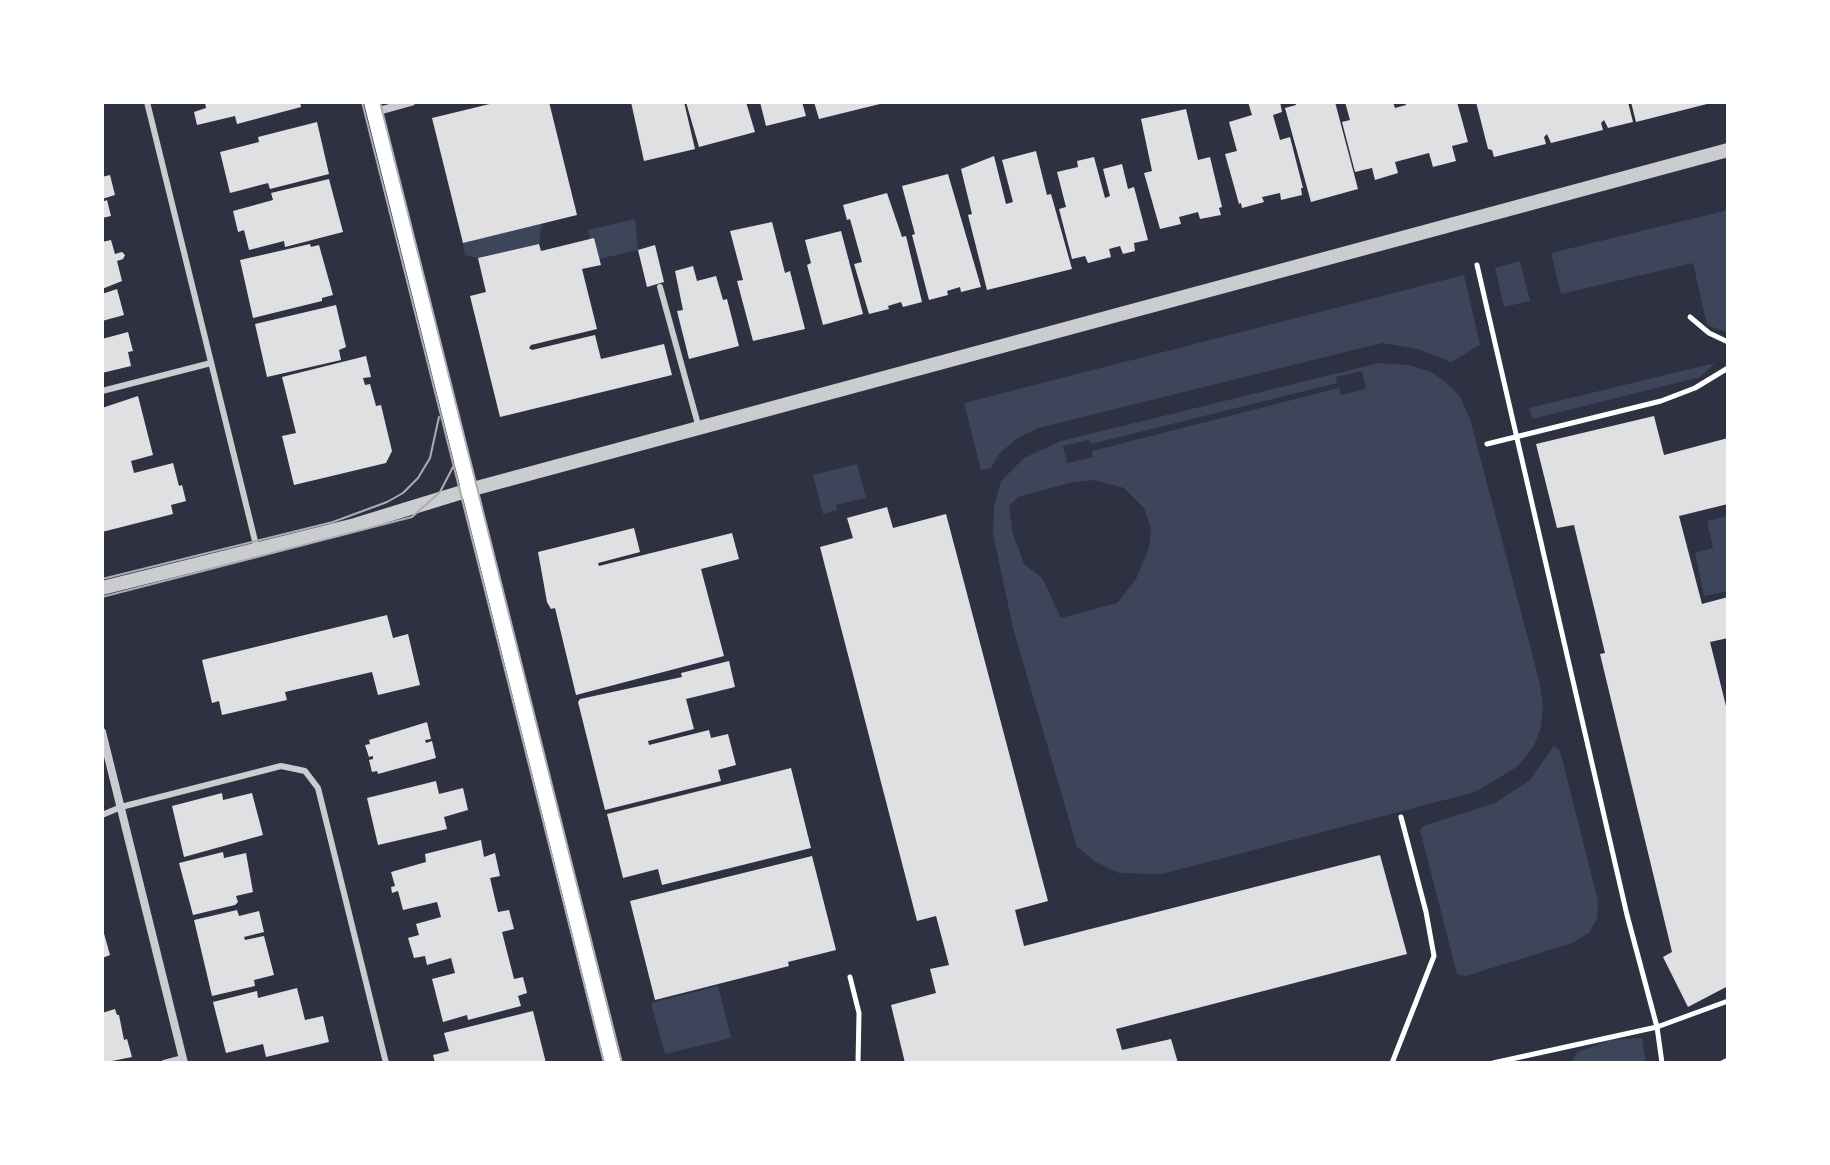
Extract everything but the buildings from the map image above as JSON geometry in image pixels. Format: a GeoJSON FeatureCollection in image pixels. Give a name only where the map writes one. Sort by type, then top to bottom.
{"type":"FeatureCollection","features":[{"type":"Feature","properties":{"kind":"main road"},"geometry":{"type":"LineString","coordinates":[[373,107],[613,1063]]}},
{"type":"Feature","properties":{"kind":"street"},"geometry":{"type":"LineString","coordinates":[[373,107],[411,102]]}},
{"type":"Feature","properties":{"kind":"street"},"geometry":{"type":"LineString","coordinates":[[102,588],[355,525],[469,490],[1728,150]]}},
{"type":"Feature","properties":{"kind":"street"},"geometry":{"type":"LineString","coordinates":[[102,732],[184,1061]]}},
{"type":"Feature","properties":{"kind":"lane"},"geometry":{"type":"LineString","coordinates":[[147,102],[257,549]]}},
{"type":"Feature","properties":{"kind":"lane"},"geometry":{"type":"LineString","coordinates":[[660,287],[699,428]]}},
{"type":"Feature","properties":{"kind":"lane"},"geometry":{"type":"LineString","coordinates":[[102,391],[211,363]]}},
{"type":"Feature","properties":{"kind":"lane"},"geometry":{"type":"LineString","coordinates":[[102,815],[121,807],[281,766],[305,771],[318,788],[386,1063]]}},
{"type":"Feature","properties":{"kind":"lane"},"geometry":{"type":"LineString","coordinates":[[164,1063],[184,1061]]}},
{"type":"Feature","properties":{"kind":"path"},"geometry":{"type":"LineString","coordinates":[[1477,265],[1627,915],[1657,1027],[1662,1063]]}},
{"type":"Feature","properties":{"kind":"path"},"geometry":{"type":"LineString","coordinates":[[1690,317],[1709,333],[1728,342]]}},
{"type":"Feature","properties":{"kind":"path"},"geometry":{"type":"LineString","coordinates":[[1487,444],[1661,401],[1695,388],[1728,368]]}},
{"type":"Feature","properties":{"kind":"path"},"geometry":{"type":"LineString","coordinates":[[1392,1063],[1434,956],[1401,817]]}},
{"type":"Feature","properties":{"kind":"path"},"geometry":{"type":"LineString","coordinates":[[850,977],[859,1013],[858,1063]]}},
{"type":"Feature","properties":{"kind":"path"},"geometry":{"type":"LineString","coordinates":[[1493,1063],[1657,1027],[1728,1001]]}},
{"type":"Feature","properties":{"kind":"path"},"geometry":{"type":"LineString","coordinates":[[1722,1063],[1728,1060]]}},
{"type":"Feature","properties":{"kind":"shaded area"},"geometry":{"type":"Polygon","coordinates":[[[1728,210],[1728,333],[1707,325],[1693,263],[1561,294],[1551,253],[1728,210]]]}},
{"type":"Feature","properties":{"kind":"shaded area"},"geometry":{"type":"Polygon","coordinates":[[[635,219],[638,250],[599,259],[594,239],[590,239],[588,230],[635,219]]]}},
{"type":"Feature","properties":{"kind":"shaded area"},"geometry":{"type":"Polygon","coordinates":[[[542,223],[539,244],[478,258],[465,255],[463,243],[542,223]]]}},
{"type":"Feature","properties":{"kind":"shaded area"},"geometry":{"type":"Polygon","coordinates":[[[1520,261],[1530,301],[1504,307],[1495,268],[1520,261]]]}},
{"type":"Feature","properties":{"kind":"shaded area"},"geometry":{"type":"Polygon","coordinates":[[[1464,275],[1480,345],[1451,362],[1418,349],[1382,343],[1038,428],[1016,439],[999,454],[991,468],[981,470],[964,403],[1464,275]]]}},
{"type":"Feature","properties":{"kind":"shaded area"},"geometry":{"type":"Polygon","coordinates":[[[1379,363],[1409,365],[1431,372],[1460,397],[1470,419],[1539,680],[1543,705],[1541,727],[1534,746],[1517,767],[1475,792],[1162,874],[1119,873],[1096,862],[1077,847],[1013,628],[993,533],[994,506],[1001,481],[1024,458],[1061,441],[1379,363]],[[1362,371],[1336,377],[1337,383],[1091,444],[1089,440],[1063,446],[1067,463],[1093,457],[1092,451],[1339,388],[1341,395],[1366,389],[1362,371]],[[1094,480],[1069,483],[1018,497],[1009,506],[1013,534],[1024,564],[1042,578],[1061,618],[1117,603],[1136,579],[1149,548],[1151,529],[1144,508],[1124,488],[1094,480]]]}},
{"type":"Feature","properties":{"kind":"shaded area"},"geometry":{"type":"Polygon","coordinates":[[[1715,363],[1700,377],[1532,419],[1529,408],[1715,363]]]}},
{"type":"Feature","properties":{"kind":"shaded area"},"geometry":{"type":"Polygon","coordinates":[[[857,464],[866,498],[836,505],[837,510],[823,514],[813,475],[857,464]]]}},
{"type":"Feature","properties":{"kind":"shaded area"},"geometry":{"type":"Polygon","coordinates":[[[1728,516],[1728,591],[1704,596],[1695,553],[1713,548],[1707,521],[1728,516]]]}},
{"type":"Feature","properties":{"kind":"shaded area"},"geometry":{"type":"Polygon","coordinates":[[[1554,746],[1560,751],[1598,901],[1597,918],[1589,933],[1572,943],[1466,976],[1457,974],[1420,830],[1423,826],[1495,803],[1530,780],[1554,746]]]}},
{"type":"Feature","properties":{"kind":"shaded area"},"geometry":{"type":"Polygon","coordinates":[[[718,986],[731,1038],[665,1054],[651,1003],[718,986]]]}},
{"type":"Feature","properties":{"kind":"shaded area"},"geometry":{"type":"Polygon","coordinates":[[[1642,1038],[1646,1063],[1570,1063],[1578,1052],[1610,1040],[1642,1038]]]}},
{"type":"Feature","properties":{"kind":"tram line"},"geometry":{"type":"LineString","coordinates":[[362,102],[604,1063]]}},
{"type":"Feature","properties":{"kind":"tram line"},"geometry":{"type":"LineString","coordinates":[[380,102],[622,1063]]}},
{"type":"Feature","properties":{"kind":"tram line"},"geometry":{"type":"LineString","coordinates":[[102,579],[333,522],[387,502],[403,493],[418,478],[430,458],[439,417]]}},
{"type":"Feature","properties":{"kind":"tram line"},"geometry":{"type":"LineString","coordinates":[[102,597],[412,517],[440,492],[454,465]]}}]}
